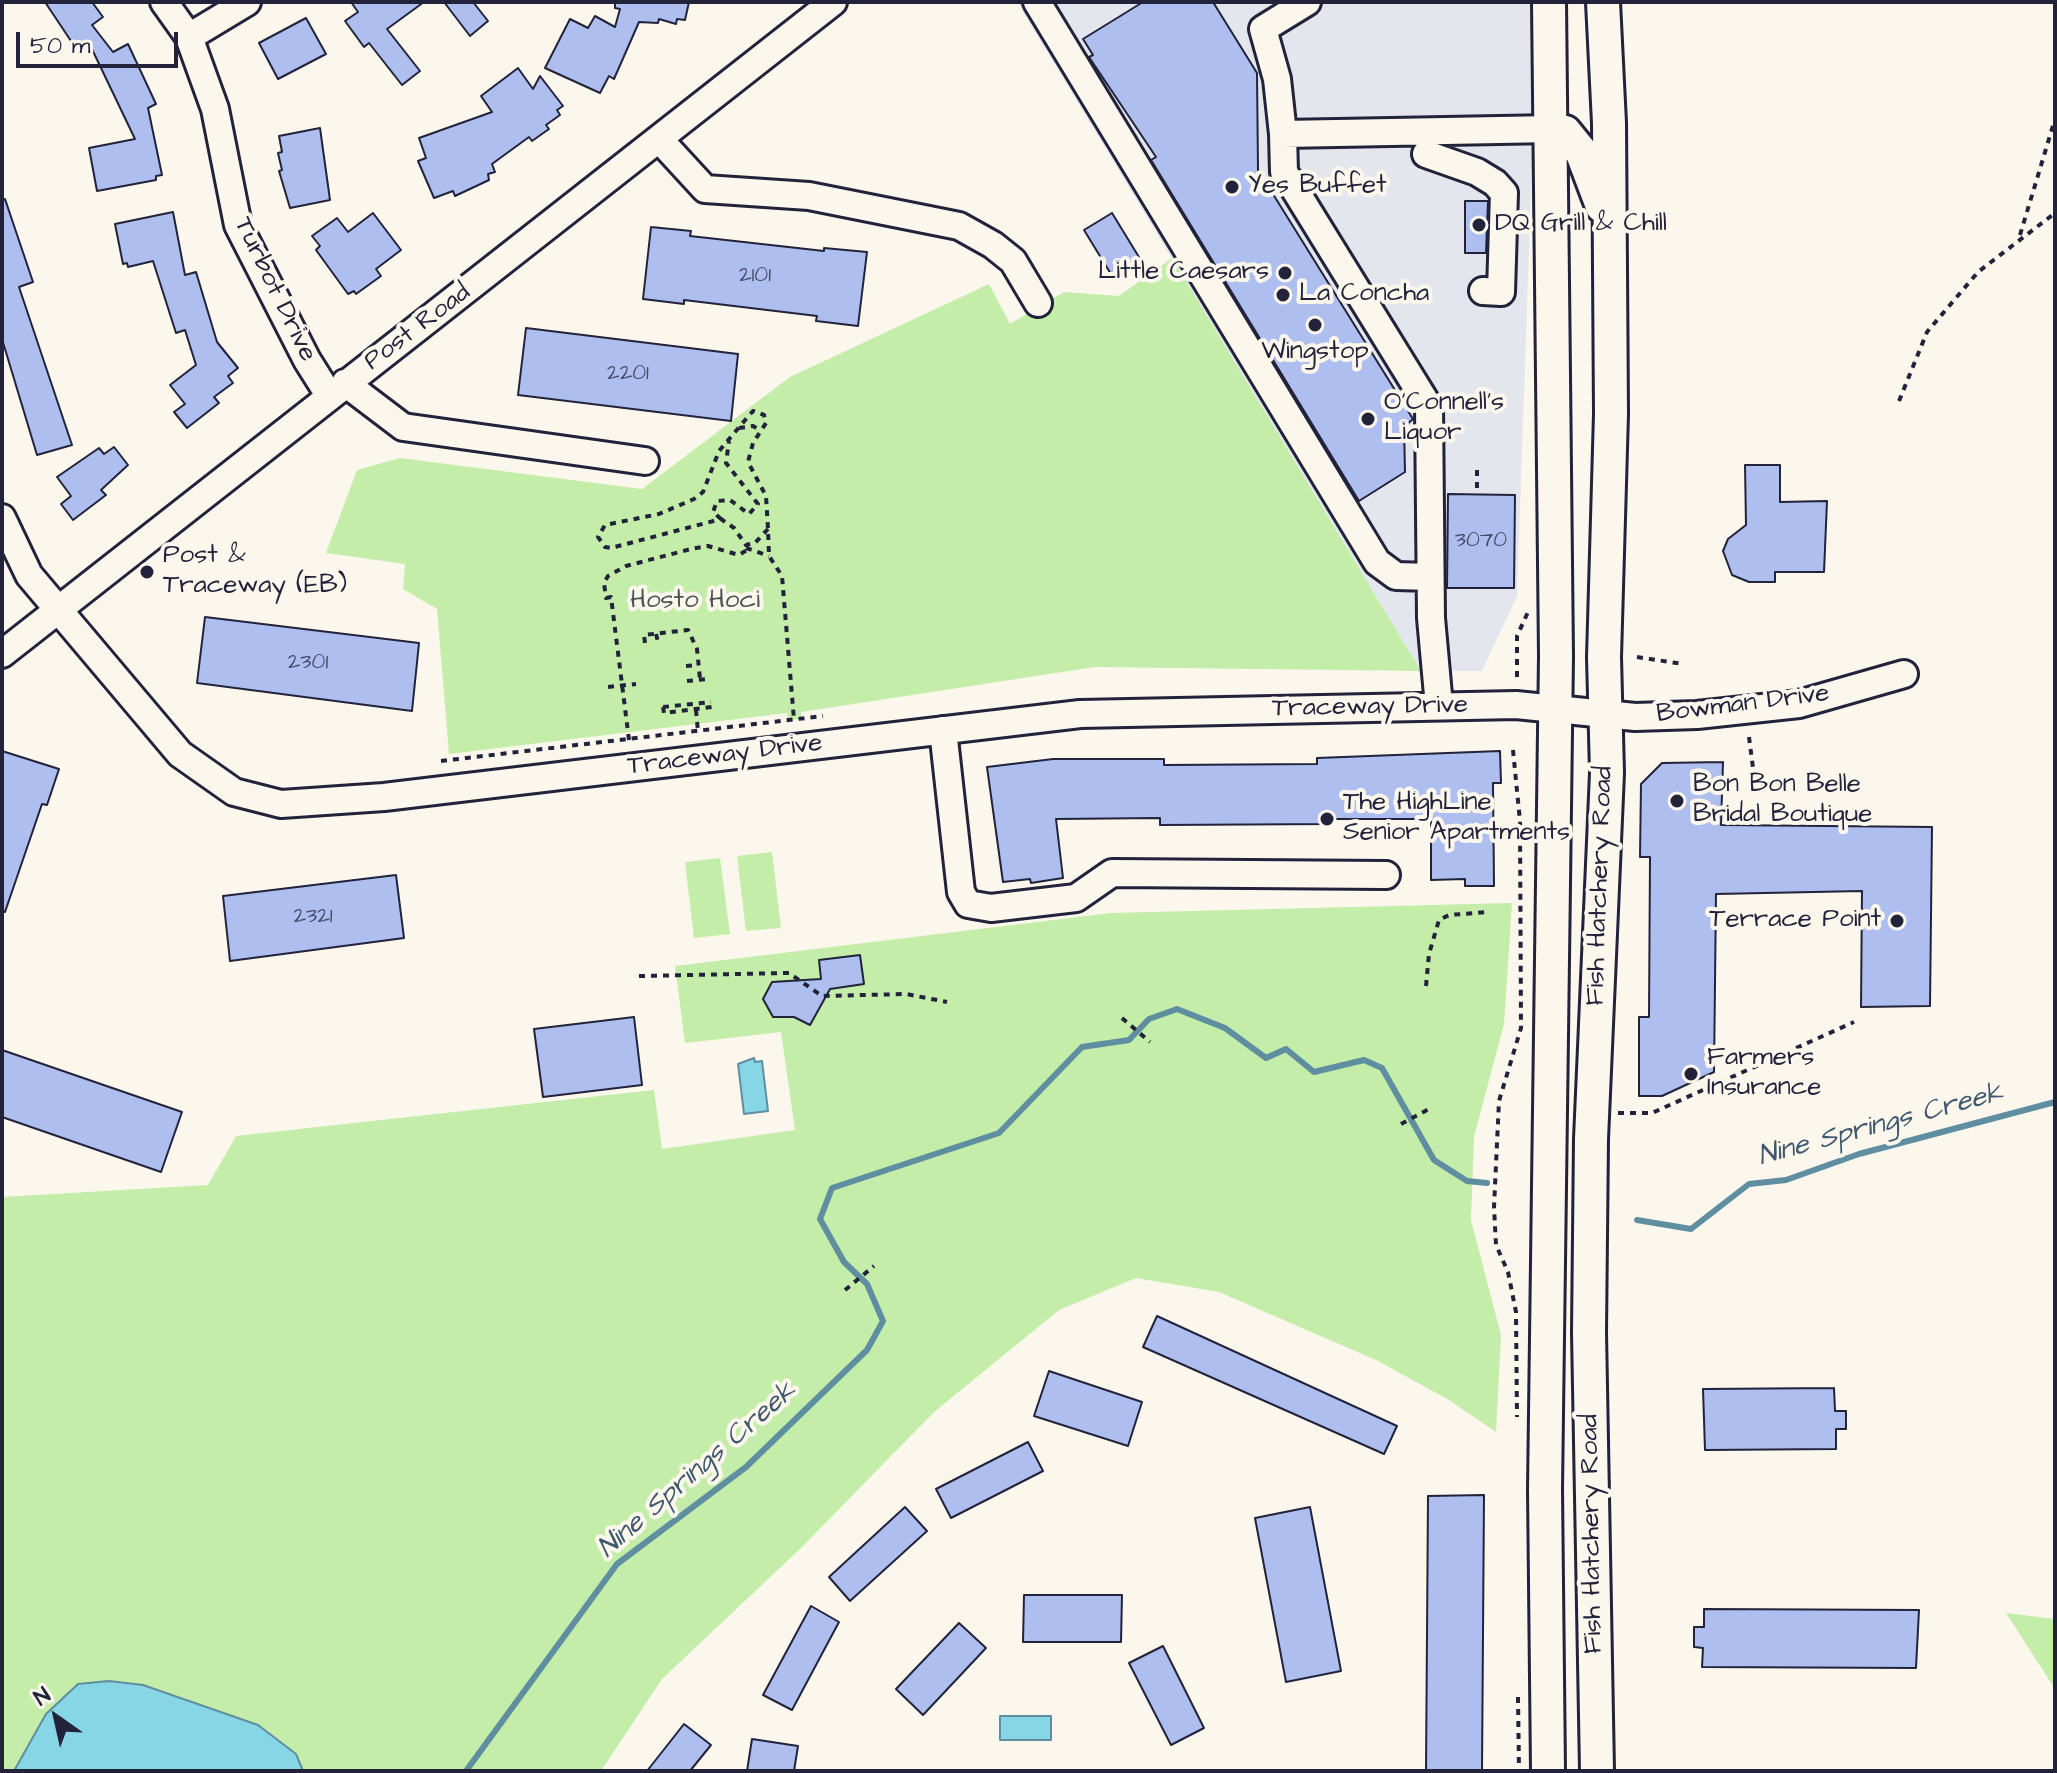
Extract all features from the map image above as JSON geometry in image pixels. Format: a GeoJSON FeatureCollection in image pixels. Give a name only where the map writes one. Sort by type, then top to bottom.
{"type":"FeatureCollection","features":[{"type":"Feature","properties":{"kind":"main road","name":"Fish Hatchery Road"},"geometry":{"type":"LineString","coordinates":[[1549,2],[1580,711],[1607,773],[1591,1139],[1589,1332],[1597,1771]]}},
{"type":"Feature","properties":{"kind":"main road","name":"Fish Hatchery Road"},"geometry":{"type":"LineString","coordinates":[[1548,1771],[1545,1489],[1580,711],[1611,414],[1609,123],[1603,2]]}},
{"type":"Feature","properties":{"kind":"main road"},"geometry":{"type":"LineString","coordinates":[[1553,129],[1565,132],[1588,167],[1600,198],[1610,245]]}},
{"type":"Feature","properties":{"kind":"street","name":"Turbot Drive"},"geometry":{"type":"LineString","coordinates":[[164,2],[189,37],[215,109],[238,225],[307,360],[337,389]]}},
{"type":"Feature","properties":{"kind":"street"},"geometry":{"type":"LineString","coordinates":[[189,37],[247,2]]}},
{"type":"Feature","properties":{"kind":"street","name":"Post Road"},"geometry":{"type":"LineString","coordinates":[[2,654],[833,2]]}},
{"type":"Feature","properties":{"kind":"street"},"geometry":{"type":"LineString","coordinates":[[1037,2],[1377,562],[1396,576],[1430,577]]}},
{"type":"Feature","properties":{"kind":"street"},"geometry":{"type":"LineString","coordinates":[[1307,2],[1263,29],[1277,79],[1284,172],[1429,407],[1430,577],[1439,706]]}},
{"type":"Feature","properties":{"kind":"street"},"geometry":{"type":"LineString","coordinates":[[1283,134],[1553,129]]}},
{"type":"Feature","properties":{"kind":"street"},"geometry":{"type":"LineString","coordinates":[[659,139],[705,189],[809,196],[959,226],[993,245],[1013,261],[1038,303]]}},
{"type":"Feature","properties":{"kind":"street"},"geometry":{"type":"LineString","coordinates":[[1426,154],[1477,172],[1504,193],[1501,292],[1483,291]]}},
{"type":"Feature","properties":{"kind":"street"},"geometry":{"type":"LineString","coordinates":[[337,389],[403,427],[645,461]]}},
{"type":"Feature","properties":{"kind":"street","name":"Traceway Drive"},"geometry":{"type":"LineString","coordinates":[[2,518],[29,575],[180,754],[234,792],[281,804],[384,797],[1080,714],[1516,705],[1580,711]]}},
{"type":"Feature","properties":{"kind":"street","name":"Bowman Drive"},"geometry":{"type":"LineString","coordinates":[[1580,711],[1635,717],[1697,715],[1799,704],[1904,674]]}},
{"type":"Feature","properties":{"kind":"street"},"geometry":{"type":"LineString","coordinates":[[943,730],[961,892],[968,904],[991,908],[1076,898],[1112,873],[1386,875]]}},
{"type":"Feature","properties":{"kind":"path"},"geometry":{"type":"LineString","coordinates":[[2020,237],[2055,119]]}},
{"type":"Feature","properties":{"kind":"path"},"geometry":{"type":"LineString","coordinates":[[1899,401],[1927,332],[1978,272],[2055,213]]}},
{"type":"Feature","properties":{"kind":"path"},"geometry":{"type":"LineString","coordinates":[[721,519],[611,548],[605,547],[598,537],[605,525],[659,514],[703,492],[713,462],[753,411],[759,411],[766,423],[748,462],[766,496],[769,556],[782,576],[794,720]]}},
{"type":"Feature","properties":{"kind":"path"},"geometry":{"type":"LineString","coordinates":[[738,429],[753,426],[760,433]]}},
{"type":"Feature","properties":{"kind":"path"},"geometry":{"type":"LineString","coordinates":[[730,439],[726,463],[758,504],[749,514],[730,500],[717,501],[713,512],[734,528],[746,548],[769,556]]}},
{"type":"Feature","properties":{"kind":"path"},"geometry":{"type":"LineString","coordinates":[[1477,470],[1477,494]]}},
{"type":"Feature","properties":{"kind":"path"},"geometry":{"type":"LineString","coordinates":[[629,740],[611,597],[606,598],[604,583],[608,576],[626,566],[708,546],[739,555],[768,529]]}},
{"type":"Feature","properties":{"kind":"path"},"geometry":{"type":"LineString","coordinates":[[645,643],[644,635],[688,630],[694,637],[700,679]]}},
{"type":"Feature","properties":{"kind":"path"},"geometry":{"type":"LineString","coordinates":[[656,634],[658,642]]}},
{"type":"Feature","properties":{"kind":"path"},"geometry":{"type":"LineString","coordinates":[[1517,656],[1517,677]]}},
{"type":"Feature","properties":{"kind":"path"},"geometry":{"type":"LineString","coordinates":[[1637,657],[1683,664]]}},
{"type":"Feature","properties":{"kind":"path"},"geometry":{"type":"LineString","coordinates":[[686,666],[698,665]]}},
{"type":"Feature","properties":{"kind":"path"},"geometry":{"type":"LineString","coordinates":[[687,681],[708,679]]}},
{"type":"Feature","properties":{"kind":"path"},"geometry":{"type":"LineString","coordinates":[[608,687],[636,684]]}},
{"type":"Feature","properties":{"kind":"path"},"geometry":{"type":"LineString","coordinates":[[695,706],[664,713],[663,707],[711,704]]}},
{"type":"Feature","properties":{"kind":"path"},"geometry":{"type":"LineString","coordinates":[[695,706],[698,732]]}},
{"type":"Feature","properties":{"kind":"path"},"geometry":{"type":"LineString","coordinates":[[441,761],[823,716]]}},
{"type":"Feature","properties":{"kind":"path"},"geometry":{"type":"LineString","coordinates":[[1749,737],[1753,768],[1768,787],[1782,792]]}},
{"type":"Feature","properties":{"kind":"path"},"geometry":{"type":"LineString","coordinates":[[1513,750],[1520,821],[1521,1028],[1499,1101],[1495,1133],[1494,1207],[1496,1245],[1508,1272],[1516,1312],[1517,1430]]}},
{"type":"Feature","properties":{"kind":"path"},"geometry":{"type":"LineString","coordinates":[[1426,986],[1429,954],[1439,920],[1449,915],[1488,912]]}},
{"type":"Feature","properties":{"kind":"path"},"geometry":{"type":"LineString","coordinates":[[639,976],[789,973],[822,996],[906,994],[947,1002]]}},
{"type":"Feature","properties":{"kind":"path"},"geometry":{"type":"LineString","coordinates":[[1122,1018],[1150,1042]]}},
{"type":"Feature","properties":{"kind":"path"},"geometry":{"type":"LineString","coordinates":[[1618,1113],[1652,1113],[1854,1022]]}},
{"type":"Feature","properties":{"kind":"path"},"geometry":{"type":"LineString","coordinates":[[1401,1124],[1429,1109]]}},
{"type":"Feature","properties":{"kind":"path"},"geometry":{"type":"LineString","coordinates":[[845,1290],[874,1266]]}},
{"type":"Feature","properties":{"kind":"path"},"geometry":{"type":"LineString","coordinates":[[1518,1693],[1519,1771]]}},
{"type":"Feature","properties":{"kind":"shaded area"},"geometry":{"type":"Polygon","coordinates":[[[1017,2],[1531,2],[1534,102],[1517,596],[1482,671],[1421,671],[1017,2]]]}},
{"type":"Feature","properties":{"kind":"green space","name":"Hosto Hoci"},"geometry":{"type":"Polygon","coordinates":[[[1172,258],[1421,671],[1095,667],[801,712],[801,719],[788,720],[787,713],[449,754],[437,609],[403,589],[405,564],[326,553],[357,470],[400,458],[642,489],[790,377],[989,284],[1010,324],[1064,292],[1119,296],[1172,258]]]}},
{"type":"Feature","properties":{"kind":"green space"},"geometry":{"type":"Polygon","coordinates":[[[772,852],[781,928],[746,931],[737,856],[772,852]]]}},
{"type":"Feature","properties":{"kind":"green space"},"geometry":{"type":"Polygon","coordinates":[[[720,858],[730,934],[694,938],[685,862],[720,858]]]}},
{"type":"Feature","properties":{"kind":"green space"},"geometry":{"type":"Polygon","coordinates":[[[1512,903],[1504,1024],[1474,1137],[1471,1220],[1501,1335],[1496,1432],[1449,1400],[1376,1360],[1219,1292],[1136,1278],[1059,1310],[934,1412],[801,1548],[662,1679],[601,1771],[2,1771],[2,1197],[208,1185],[236,1136],[654,1090],[662,1149],[795,1130],[781,1032],[685,1043],[675,966],[1111,913],[1512,903]]]}},
{"type":"Feature","properties":{"kind":"green space"},"geometry":{"type":"Polygon","coordinates":[[[2006,1613],[2055,1619],[2055,1689],[2006,1613]]]}},
{"type":"Feature","properties":{"kind":"water"},"geometry":{"type":"Polygon","coordinates":[[[754,1058],[755,1062],[762,1061],[768,1111],[744,1114],[738,1064],[754,1058]]]}},
{"type":"Feature","properties":{"kind":"water"},"geometry":{"type":"Polygon","coordinates":[[[109,1681],[143,1685],[258,1725],[296,1754],[303,1771],[14,1771],[46,1714],[78,1684],[109,1681]]]}},
{"type":"Feature","properties":{"kind":"water"},"geometry":{"type":"Polygon","coordinates":[[[1000,1716],[1051,1716],[1051,1740],[1000,1740],[1000,1716]]]}},
{"type":"Feature","properties":{"kind":"building"},"geometry":{"type":"Polygon","coordinates":[[[45,2],[92,2],[103,17],[92,25],[113,52],[128,44],[156,104],[148,108],[162,175],[156,176],[156,180],[97,191],[89,148],[135,139],[90,45],[79,53],[45,2]]]}},
{"type":"Feature","properties":{"kind":"building"},"geometry":{"type":"Polygon","coordinates":[[[351,2],[424,2],[387,29],[420,71],[402,85],[369,43],[364,47],[345,21],[358,12],[351,2]]]}},
{"type":"Feature","properties":{"kind":"building"},"geometry":{"type":"Polygon","coordinates":[[[444,2],[473,2],[488,21],[470,36],[444,2]]]}},
{"type":"Feature","properties":{"kind":"building"},"geometry":{"type":"Polygon","coordinates":[[[615,2],[689,2],[685,20],[677,19],[676,24],[659,19],[658,23],[639,22],[614,79],[609,76],[600,93],[545,68],[570,19],[588,28],[595,16],[615,27],[620,9],[615,8],[615,2]]]}},
{"type":"Feature","properties":{"kind":"building","name":"La Concha"},"geometry":{"type":"Polygon","coordinates":[[[1143,2],[1213,2],[1257,73],[1258,170],[1413,419],[1404,427],[1405,472],[1359,501],[1151,160],[1156,157],[1089,57],[1093,55],[1083,39],[1143,2]]]}},
{"type":"Feature","properties":{"kind":"building"},"geometry":{"type":"Polygon","coordinates":[[[306,18],[326,54],[278,79],[259,43],[306,18]]]}},
{"type":"Feature","properties":{"kind":"building"},"geometry":{"type":"Polygon","coordinates":[[[518,68],[533,89],[540,76],[563,106],[557,110],[560,115],[546,125],[549,129],[532,141],[529,137],[492,164],[495,172],[488,174],[489,180],[455,196],[453,191],[434,198],[418,161],[426,158],[419,138],[492,112],[481,96],[518,68]]]}},
{"type":"Feature","properties":{"kind":"building"},"geometry":{"type":"Polygon","coordinates":[[[320,128],[330,200],[290,208],[279,171],[282,170],[278,153],[282,152],[279,136],[320,128]]]}},
{"type":"Feature","properties":{"kind":"building"},"geometry":{"type":"Polygon","coordinates":[[[5,199],[33,282],[19,287],[72,445],[37,455],[2,339],[2,200],[5,199]]]}},
{"type":"Feature","properties":{"kind":"building","name":"DQ Grill & Chill"},"geometry":{"type":"Polygon","coordinates":[[[1465,201],[1488,201],[1486,253],[1465,253],[1465,201]]]}},
{"type":"Feature","properties":{"kind":"building"},"geometry":{"type":"Polygon","coordinates":[[[173,212],[185,275],[196,272],[217,342],[238,368],[228,376],[233,383],[214,397],[219,403],[187,428],[174,412],[185,404],[170,385],[196,365],[185,330],[176,333],[153,261],[128,267],[127,263],[123,264],[115,224],[173,212]]]}},
{"type":"Feature","properties":{"kind":"building"},"geometry":{"type":"Polygon","coordinates":[[[373,213],[401,250],[376,269],[381,276],[356,294],[354,291],[348,294],[316,250],[320,246],[312,236],[337,218],[348,232],[373,213]]]}},
{"type":"Feature","properties":{"kind":"building"},"geometry":{"type":"Polygon","coordinates":[[[1112,213],[1142,262],[1114,279],[1084,230],[1112,213]]]}},
{"type":"Feature","properties":{"kind":"building"},"geometry":{"type":"Polygon","coordinates":[[[651,227],[691,231],[690,236],[824,251],[824,248],[867,252],[858,326],[816,321],[817,316],[684,300],[684,304],[643,299],[651,227]]]}},
{"type":"Feature","properties":{"kind":"building"},"geometry":{"type":"Polygon","coordinates":[[[526,328],[738,354],[731,421],[518,395],[526,328]]]}},
{"type":"Feature","properties":{"kind":"building"},"geometry":{"type":"Polygon","coordinates":[[[114,447],[128,465],[101,490],[106,495],[73,520],[61,504],[71,496],[57,477],[99,448],[104,454],[114,447]]]}},
{"type":"Feature","properties":{"kind":"building"},"geometry":{"type":"Polygon","coordinates":[[[1745,465],[1780,465],[1780,502],[1827,501],[1824,572],[1775,572],[1775,582],[1749,582],[1732,575],[1723,551],[1728,539],[1746,525],[1745,465]]]}},
{"type":"Feature","properties":{"kind":"building"},"geometry":{"type":"Polygon","coordinates":[[[1448,494],[1515,495],[1514,588],[1447,588],[1448,494]]]}},
{"type":"Feature","properties":{"kind":"building"},"geometry":{"type":"Polygon","coordinates":[[[205,617],[419,643],[412,711],[197,683],[205,617]]]}},
{"type":"Feature","properties":{"kind":"building"},"geometry":{"type":"Polygon","coordinates":[[[2,751],[59,769],[47,805],[42,804],[5,912],[2,911],[2,751]]]}},
{"type":"Feature","properties":{"kind":"building","name":"The HighLine Senior Apartments"},"geometry":{"type":"Polygon","coordinates":[[[1500,751],[1501,783],[1493,783],[1494,886],[1465,886],[1465,879],[1431,880],[1431,819],[1332,819],[1332,824],[1160,825],[1160,818],[1056,819],[1063,878],[1031,883],[1030,879],[1003,882],[987,767],[1053,759],[1164,759],[1164,765],[1317,764],[1317,758],[1500,751]]]}},
{"type":"Feature","properties":{"kind":"building","name":"Terrace Point"},"geometry":{"type":"Polygon","coordinates":[[[1723,762],[1721,825],[1932,827],[1930,1006],[1861,1007],[1862,891],[1716,894],[1714,1072],[1662,1096],[1639,1096],[1639,1017],[1649,1017],[1650,857],[1640,857],[1641,784],[1662,763],[1723,762]]]}},
{"type":"Feature","properties":{"kind":"building"},"geometry":{"type":"Polygon","coordinates":[[[396,875],[404,938],[230,961],[223,896],[396,875]]]}},
{"type":"Feature","properties":{"kind":"building"},"geometry":{"type":"Polygon","coordinates":[[[860,955],[864,984],[830,989],[810,1025],[794,1017],[773,1017],[763,999],[772,982],[821,979],[819,960],[860,955]]]}},
{"type":"Feature","properties":{"kind":"building"},"geometry":{"type":"Polygon","coordinates":[[[634,1017],[642,1085],[543,1097],[534,1029],[634,1017]]]}},
{"type":"Feature","properties":{"kind":"building"},"geometry":{"type":"Polygon","coordinates":[[[2,1050],[182,1112],[161,1172],[2,1117],[2,1050]]]}},
{"type":"Feature","properties":{"kind":"building"},"geometry":{"type":"Polygon","coordinates":[[[1157,1316],[1397,1426],[1384,1454],[1143,1347],[1157,1316]]]}},
{"type":"Feature","properties":{"kind":"building"},"geometry":{"type":"Polygon","coordinates":[[[1049,1371],[1142,1402],[1128,1446],[1034,1416],[1049,1371]]]}},
{"type":"Feature","properties":{"kind":"building"},"geometry":{"type":"Polygon","coordinates":[[[1834,1388],[1835,1411],[1846,1411],[1846,1429],[1836,1429],[1836,1449],[1705,1450],[1703,1389],[1834,1388]]]}},
{"type":"Feature","properties":{"kind":"building"},"geometry":{"type":"Polygon","coordinates":[[[1028,1442],[1043,1471],[951,1518],[936,1489],[1028,1442]]]}},
{"type":"Feature","properties":{"kind":"building"},"geometry":{"type":"Polygon","coordinates":[[[1484,1495],[1482,1771],[1426,1771],[1428,1496],[1484,1495]]]}},
{"type":"Feature","properties":{"kind":"building"},"geometry":{"type":"Polygon","coordinates":[[[905,1507],[927,1531],[850,1601],[829,1577],[905,1507]]]}},
{"type":"Feature","properties":{"kind":"building"},"geometry":{"type":"Polygon","coordinates":[[[1310,1507],[1341,1671],[1286,1682],[1255,1518],[1310,1507]]]}},
{"type":"Feature","properties":{"kind":"building"},"geometry":{"type":"Polygon","coordinates":[[[1024,1595],[1122,1595],[1121,1642],[1023,1642],[1024,1595]]]}},
{"type":"Feature","properties":{"kind":"building"},"geometry":{"type":"Polygon","coordinates":[[[811,1606],[839,1622],[792,1710],[763,1695],[811,1606]]]}},
{"type":"Feature","properties":{"kind":"building"},"geometry":{"type":"Polygon","coordinates":[[[1704,1609],[1919,1610],[1916,1668],[1702,1667],[1703,1648],[1694,1647],[1694,1627],[1704,1627],[1704,1609]]]}},
{"type":"Feature","properties":{"kind":"building"},"geometry":{"type":"Polygon","coordinates":[[[959,1623],[986,1648],[923,1715],[896,1689],[959,1623]]]}},
{"type":"Feature","properties":{"kind":"building"},"geometry":{"type":"Polygon","coordinates":[[[1163,1646],[1204,1728],[1171,1745],[1129,1663],[1163,1646]]]}},
{"type":"Feature","properties":{"kind":"building"},"geometry":{"type":"Polygon","coordinates":[[[684,1724],[711,1745],[690,1771],[647,1771],[684,1724]]]}},
{"type":"Feature","properties":{"kind":"building"},"geometry":{"type":"Polygon","coordinates":[[[752,1739],[798,1746],[794,1771],[747,1771],[752,1739]]]}},
{"type":"Feature","properties":{"kind":"waterway","name":"Nine Springs Creek"},"geometry":{"type":"LineString","coordinates":[[466,1771],[617,1564],[746,1467],[867,1350],[883,1321],[867,1284],[844,1262],[820,1219],[832,1188],[999,1133],[1082,1047],[1129,1040],[1149,1019],[1177,1009],[1225,1028],[1266,1058],[1286,1049],[1314,1072],[1364,1060],[1382,1068],[1434,1160],[1467,1181],[1487,1183]]}},
{"type":"Feature","properties":{"kind":"waterway","name":"Nine Springs Creek"},"geometry":{"type":"LineString","coordinates":[[1637,1220],[1691,1229],[1749,1184],[1786,1180],[1859,1154],[2055,1102]]}},
{"type":"Feature","properties":{"kind":"place","name":"Yes Buffet"},"geometry":{"type":"Point","coordinates":[1232,187]}},
{"type":"Feature","properties":{"kind":"place","name":"DQ Grill & Chill"},"geometry":{"type":"Point","coordinates":[1479,225]}},
{"type":"Feature","properties":{"kind":"place","name":"Little Caesars"},"geometry":{"type":"Point","coordinates":[1285,273]}},
{"type":"Feature","properties":{"kind":"place","name":"La Concha"},"geometry":{"type":"Point","coordinates":[1283,295]}},
{"type":"Feature","properties":{"kind":"place","name":"Wingstop"},"geometry":{"type":"Point","coordinates":[1315,325]}},
{"type":"Feature","properties":{"kind":"place","name":"O'Connell's Liquor"},"geometry":{"type":"Point","coordinates":[1368,419]}},
{"type":"Feature","properties":{"kind":"place","name":"Post & Traceway (EB)"},"geometry":{"type":"Point","coordinates":[147,572]}},
{"type":"Feature","properties":{"kind":"place","name":"Bon Bon Belle Bridal Boutique"},"geometry":{"type":"Point","coordinates":[1677,801]}},
{"type":"Feature","properties":{"kind":"place","name":"The HighLine Senior Apartments"},"geometry":{"type":"Point","coordinates":[1327,819]}},
{"type":"Feature","properties":{"kind":"place","name":"Terrace Point"},"geometry":{"type":"Point","coordinates":[1897,921]}},
{"type":"Feature","properties":{"kind":"place","name":"Farmers Insurance"},"geometry":{"type":"Point","coordinates":[1691,1074]}}]}
